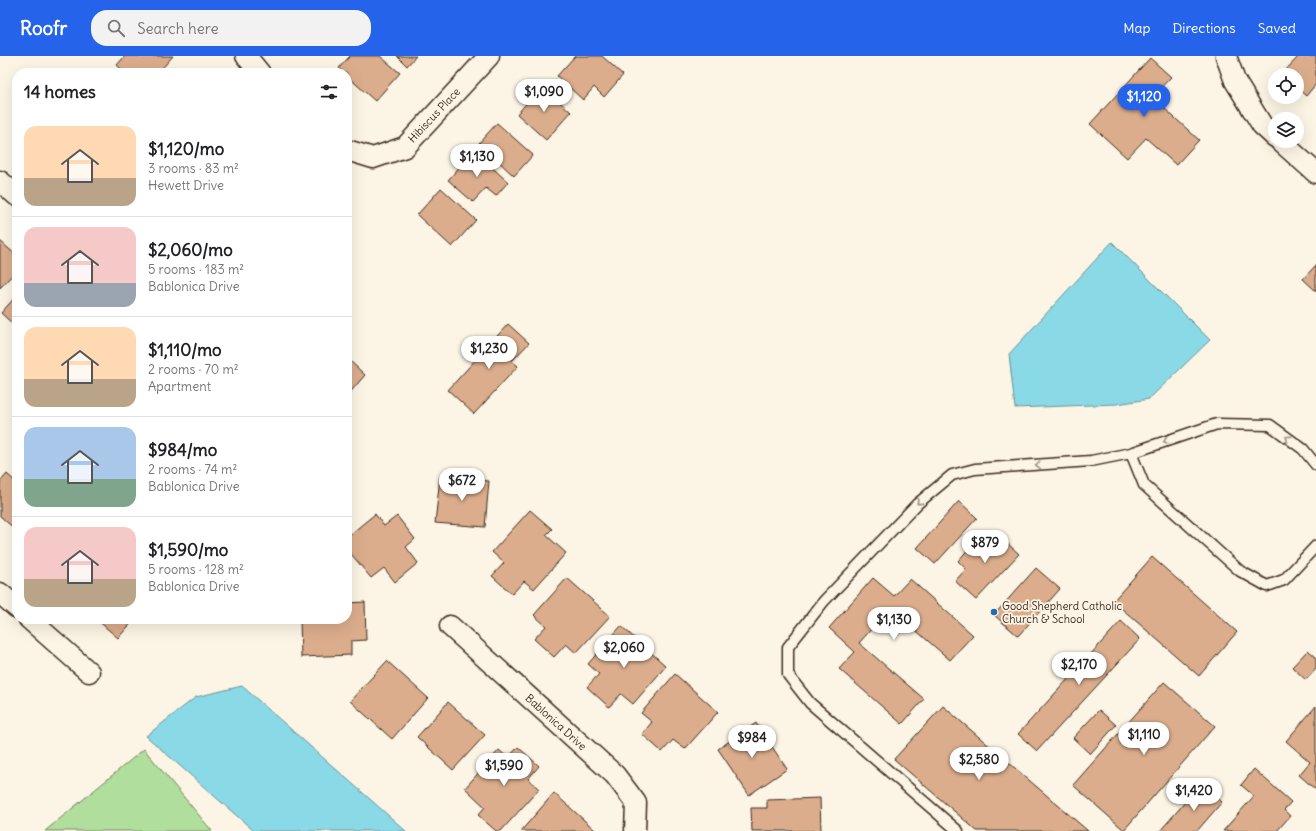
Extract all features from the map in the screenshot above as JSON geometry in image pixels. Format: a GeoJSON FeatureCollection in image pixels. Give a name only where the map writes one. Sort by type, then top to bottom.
{"type":"FeatureCollection","features":[{"type":"Feature","properties":{"kind":"street"},"geometry":{"type":"LineString","coordinates":[[246,56],[256,68]]}},
{"type":"Feature","properties":{"kind":"street","name":"Hibiscus Place"},"geometry":{"type":"LineString","coordinates":[[352,152],[373,158],[405,147],[489,56]]}},
{"type":"Feature","properties":{"kind":"street"},"geometry":{"type":"LineString","coordinates":[[1226,56],[1235,81],[1262,125],[1268,131]]}},
{"type":"Feature","properties":{"kind":"street"},"geometry":{"type":"LineString","coordinates":[[1288,148],[1316,173]]}},
{"type":"Feature","properties":{"kind":"street"},"geometry":{"type":"LineString","coordinates":[[0,181],[12,192]]}},
{"type":"Feature","properties":{"kind":"street"},"geometry":{"type":"LineString","coordinates":[[0,593],[12,604]]}},
{"type":"Feature","properties":{"kind":"street"},"geometry":{"type":"LineString","coordinates":[[35,624],[89,672]]}},
{"type":"Feature","properties":{"kind":"street","name":"Bablonica Drive"},"geometry":{"type":"LineString","coordinates":[[450,626],[615,775],[636,803],[636,831]]}},
{"type":"Feature","properties":{"kind":"lane"},"geometry":{"type":"LineString","coordinates":[[958,831],[810,703],[788,676],[788,647],[824,601],[906,515],[952,475],[975,470],[1091,460],[1131,453],[1217,424],[1270,425],[1304,449],[1316,465]]}},
{"type":"Feature","properties":{"kind":"lane"},"geometry":{"type":"LineString","coordinates":[[1131,453],[1144,485],[1240,571],[1267,586],[1284,580],[1316,546]]}},
{"type":"Feature","properties":{"kind":"green space"},"geometry":{"type":"Polygon","coordinates":[[[144,749],[212,831],[45,831],[144,749]]]}},
{"type":"Feature","properties":{"kind":"water"},"geometry":{"type":"Polygon","coordinates":[[[1112,242],[1210,340],[1149,399],[1117,404],[1015,408],[1009,354],[1112,242]]]}},
{"type":"Feature","properties":{"kind":"water"},"geometry":{"type":"Polygon","coordinates":[[[242,686],[406,831],[254,831],[146,736],[196,697],[242,686]]]}},
{"type":"Feature","properties":{"kind":"building"},"geometry":{"type":"Polygon","coordinates":[[[125,56],[173,56],[162,68],[120,68],[117,65],[125,56]]]}},
{"type":"Feature","properties":{"kind":"building"},"geometry":{"type":"Polygon","coordinates":[[[350,56],[380,56],[400,73],[375,101],[352,80],[352,68],[339,68],[350,56]]]}},
{"type":"Feature","properties":{"kind":"building"},"geometry":{"type":"Polygon","coordinates":[[[397,56],[416,56],[407,66],[397,56]]]}},
{"type":"Feature","properties":{"kind":"building"},"geometry":{"type":"Polygon","coordinates":[[[575,56],[602,56],[623,75],[604,97],[594,87],[583,100],[557,76],[575,56]]]}},
{"type":"Feature","properties":{"kind":"building"},"geometry":{"type":"Polygon","coordinates":[[[1299,56],[1316,56],[1316,84],[1306,96],[1304,94],[1304,68],[1288,68],[1299,56]]]}},
{"type":"Feature","properties":{"kind":"building"},"geometry":{"type":"Polygon","coordinates":[[[1150,58],[1171,77],[1152,97],[1199,140],[1176,165],[1146,138],[1127,158],[1090,124],[1150,58]]]}},
{"type":"Feature","properties":{"kind":"building"},"geometry":{"type":"Polygon","coordinates":[[[542,86],[571,112],[546,140],[517,114],[542,86]]]}},
{"type":"Feature","properties":{"kind":"building"},"geometry":{"type":"Polygon","coordinates":[[[497,123],[533,155],[514,176],[479,143],[497,123]]]}},
{"type":"Feature","properties":{"kind":"building"},"geometry":{"type":"Polygon","coordinates":[[[474,151],[508,182],[496,196],[486,188],[473,202],[448,180],[474,151]]]}},
{"type":"Feature","properties":{"kind":"building"},"geometry":{"type":"Polygon","coordinates":[[[441,188],[476,220],[452,247],[417,215],[441,188]]]}},
{"type":"Feature","properties":{"kind":"building"},"geometry":{"type":"Polygon","coordinates":[[[0,241],[12,252],[12,275],[0,288],[0,241]]]}},
{"type":"Feature","properties":{"kind":"building"},"geometry":{"type":"Polygon","coordinates":[[[1316,265],[1316,291],[1303,279],[1316,265]]]}},
{"type":"Feature","properties":{"kind":"building"},"geometry":{"type":"Polygon","coordinates":[[[12,301],[12,323],[1,313],[12,301]]]}},
{"type":"Feature","properties":{"kind":"building"},"geometry":{"type":"Polygon","coordinates":[[[508,324],[529,343],[512,361],[518,366],[474,414],[448,390],[508,324]]]}},
{"type":"Feature","properties":{"kind":"building"},"geometry":{"type":"Polygon","coordinates":[[[352,363],[365,375],[352,390],[352,363]]]}},
{"type":"Feature","properties":{"kind":"building"},"geometry":{"type":"Polygon","coordinates":[[[7,474],[12,478],[12,527],[0,516],[0,482],[7,474]]]}},
{"type":"Feature","properties":{"kind":"building"},"geometry":{"type":"Polygon","coordinates":[[[440,477],[489,481],[485,527],[435,523],[440,477]]]}},
{"type":"Feature","properties":{"kind":"building"},"geometry":{"type":"Polygon","coordinates":[[[959,501],[977,518],[935,564],[917,548],[959,501]]]}},
{"type":"Feature","properties":{"kind":"building"},"geometry":{"type":"Polygon","coordinates":[[[530,510],[552,529],[546,535],[566,553],[534,589],[524,581],[512,594],[492,576],[504,563],[492,552],[530,510]]]}},
{"type":"Feature","properties":{"kind":"building"},"geometry":{"type":"Polygon","coordinates":[[[375,514],[384,526],[397,516],[415,539],[406,547],[418,563],[395,582],[384,568],[371,578],[352,555],[352,533],[375,514]]]}},
{"type":"Feature","properties":{"kind":"building"},"geometry":{"type":"Polygon","coordinates":[[[995,532],[1019,554],[976,600],[955,581],[966,569],[958,561],[977,539],[984,545],[995,532]]]}},
{"type":"Feature","properties":{"kind":"building"},"geometry":{"type":"Polygon","coordinates":[[[1152,557],[1237,632],[1199,676],[1113,601],[1152,557]]]}},
{"type":"Feature","properties":{"kind":"building"},"geometry":{"type":"Polygon","coordinates":[[[1036,568],[1060,589],[1018,636],[994,615],[1036,568]]]}},
{"type":"Feature","properties":{"kind":"building"},"geometry":{"type":"Polygon","coordinates":[[[567,578],[610,616],[576,653],[566,644],[554,657],[534,639],[546,626],[534,615],[567,578]]]}},
{"type":"Feature","properties":{"kind":"building"},"geometry":{"type":"Polygon","coordinates":[[[873,578],[894,596],[910,579],[973,635],[950,660],[890,608],[859,643],[924,699],[902,724],[839,669],[855,652],[829,628],[873,578]]]}},
{"type":"Feature","properties":{"kind":"building"},"geometry":{"type":"Polygon","coordinates":[[[365,602],[366,640],[351,641],[351,655],[301,657],[300,624],[352,624],[352,603],[365,602]]]}},
{"type":"Feature","properties":{"kind":"building"},"geometry":{"type":"Polygon","coordinates":[[[1121,621],[1140,639],[1037,751],[1018,734],[1121,621]]]}},
{"type":"Feature","properties":{"kind":"building"},"geometry":{"type":"Polygon","coordinates":[[[102,624],[131,624],[118,638],[102,624]]]}},
{"type":"Feature","properties":{"kind":"building"},"geometry":{"type":"Polygon","coordinates":[[[621,626],[666,666],[633,704],[621,694],[609,707],[587,687],[599,674],[588,664],[621,626]]]}},
{"type":"Feature","properties":{"kind":"building"},"geometry":{"type":"Polygon","coordinates":[[[1308,650],[1316,657],[1316,669],[1306,680],[1292,667],[1308,650]]]}},
{"type":"Feature","properties":{"kind":"building"},"geometry":{"type":"Polygon","coordinates":[[[387,661],[428,698],[392,739],[350,701],[387,661]]]}},
{"type":"Feature","properties":{"kind":"building"},"geometry":{"type":"Polygon","coordinates":[[[675,674],[718,712],[685,749],[673,740],[662,752],[642,734],[652,722],[641,713],[675,674]]]}},
{"type":"Feature","properties":{"kind":"building"},"geometry":{"type":"Polygon","coordinates":[[[1164,682],[1215,726],[1124,830],[1073,785],[1164,682]]]}},
{"type":"Feature","properties":{"kind":"building"},"geometry":{"type":"Polygon","coordinates":[[[448,702],[485,735],[453,770],[417,737],[448,702]]]}},
{"type":"Feature","properties":{"kind":"building"},"geometry":{"type":"Polygon","coordinates":[[[943,706],[1088,831],[977,831],[894,759],[943,706]]]}},
{"type":"Feature","properties":{"kind":"building"},"geometry":{"type":"Polygon","coordinates":[[[1316,706],[1316,790],[1299,775],[1310,762],[1286,741],[1316,706]]]}},
{"type":"Feature","properties":{"kind":"building"},"geometry":{"type":"Polygon","coordinates":[[[1099,710],[1116,725],[1090,754],[1073,738],[1099,710]]]}},
{"type":"Feature","properties":{"kind":"building"},"geometry":{"type":"Polygon","coordinates":[[[756,723],[787,769],[749,795],[718,749],[756,723]]]}},
{"type":"Feature","properties":{"kind":"building"},"geometry":{"type":"Polygon","coordinates":[[[518,747],[539,766],[528,779],[539,789],[501,831],[496,831],[478,815],[485,807],[465,788],[499,750],[508,758],[518,747]]]}},
{"type":"Feature","properties":{"kind":"building"},"geometry":{"type":"Polygon","coordinates":[[[1254,769],[1291,802],[1284,810],[1290,816],[1277,831],[1223,831],[1254,796],[1241,785],[1254,769]]]}},
{"type":"Feature","properties":{"kind":"building"},"geometry":{"type":"Polygon","coordinates":[[[1201,784],[1222,802],[1197,831],[1160,831],[1201,784]]]}},
{"type":"Feature","properties":{"kind":"building"},"geometry":{"type":"Polygon","coordinates":[[[554,793],[595,830],[521,831],[554,793]]]}},
{"type":"Feature","properties":{"kind":"building"},"geometry":{"type":"Polygon","coordinates":[[[820,798],[821,831],[752,831],[751,808],[767,808],[767,800],[820,798]]]}},
{"type":"Feature","properties":{"kind":"place","name":"Good Shepherd Catholic Church & School"},"geometry":{"type":"Point","coordinates":[994,612]}}]}
